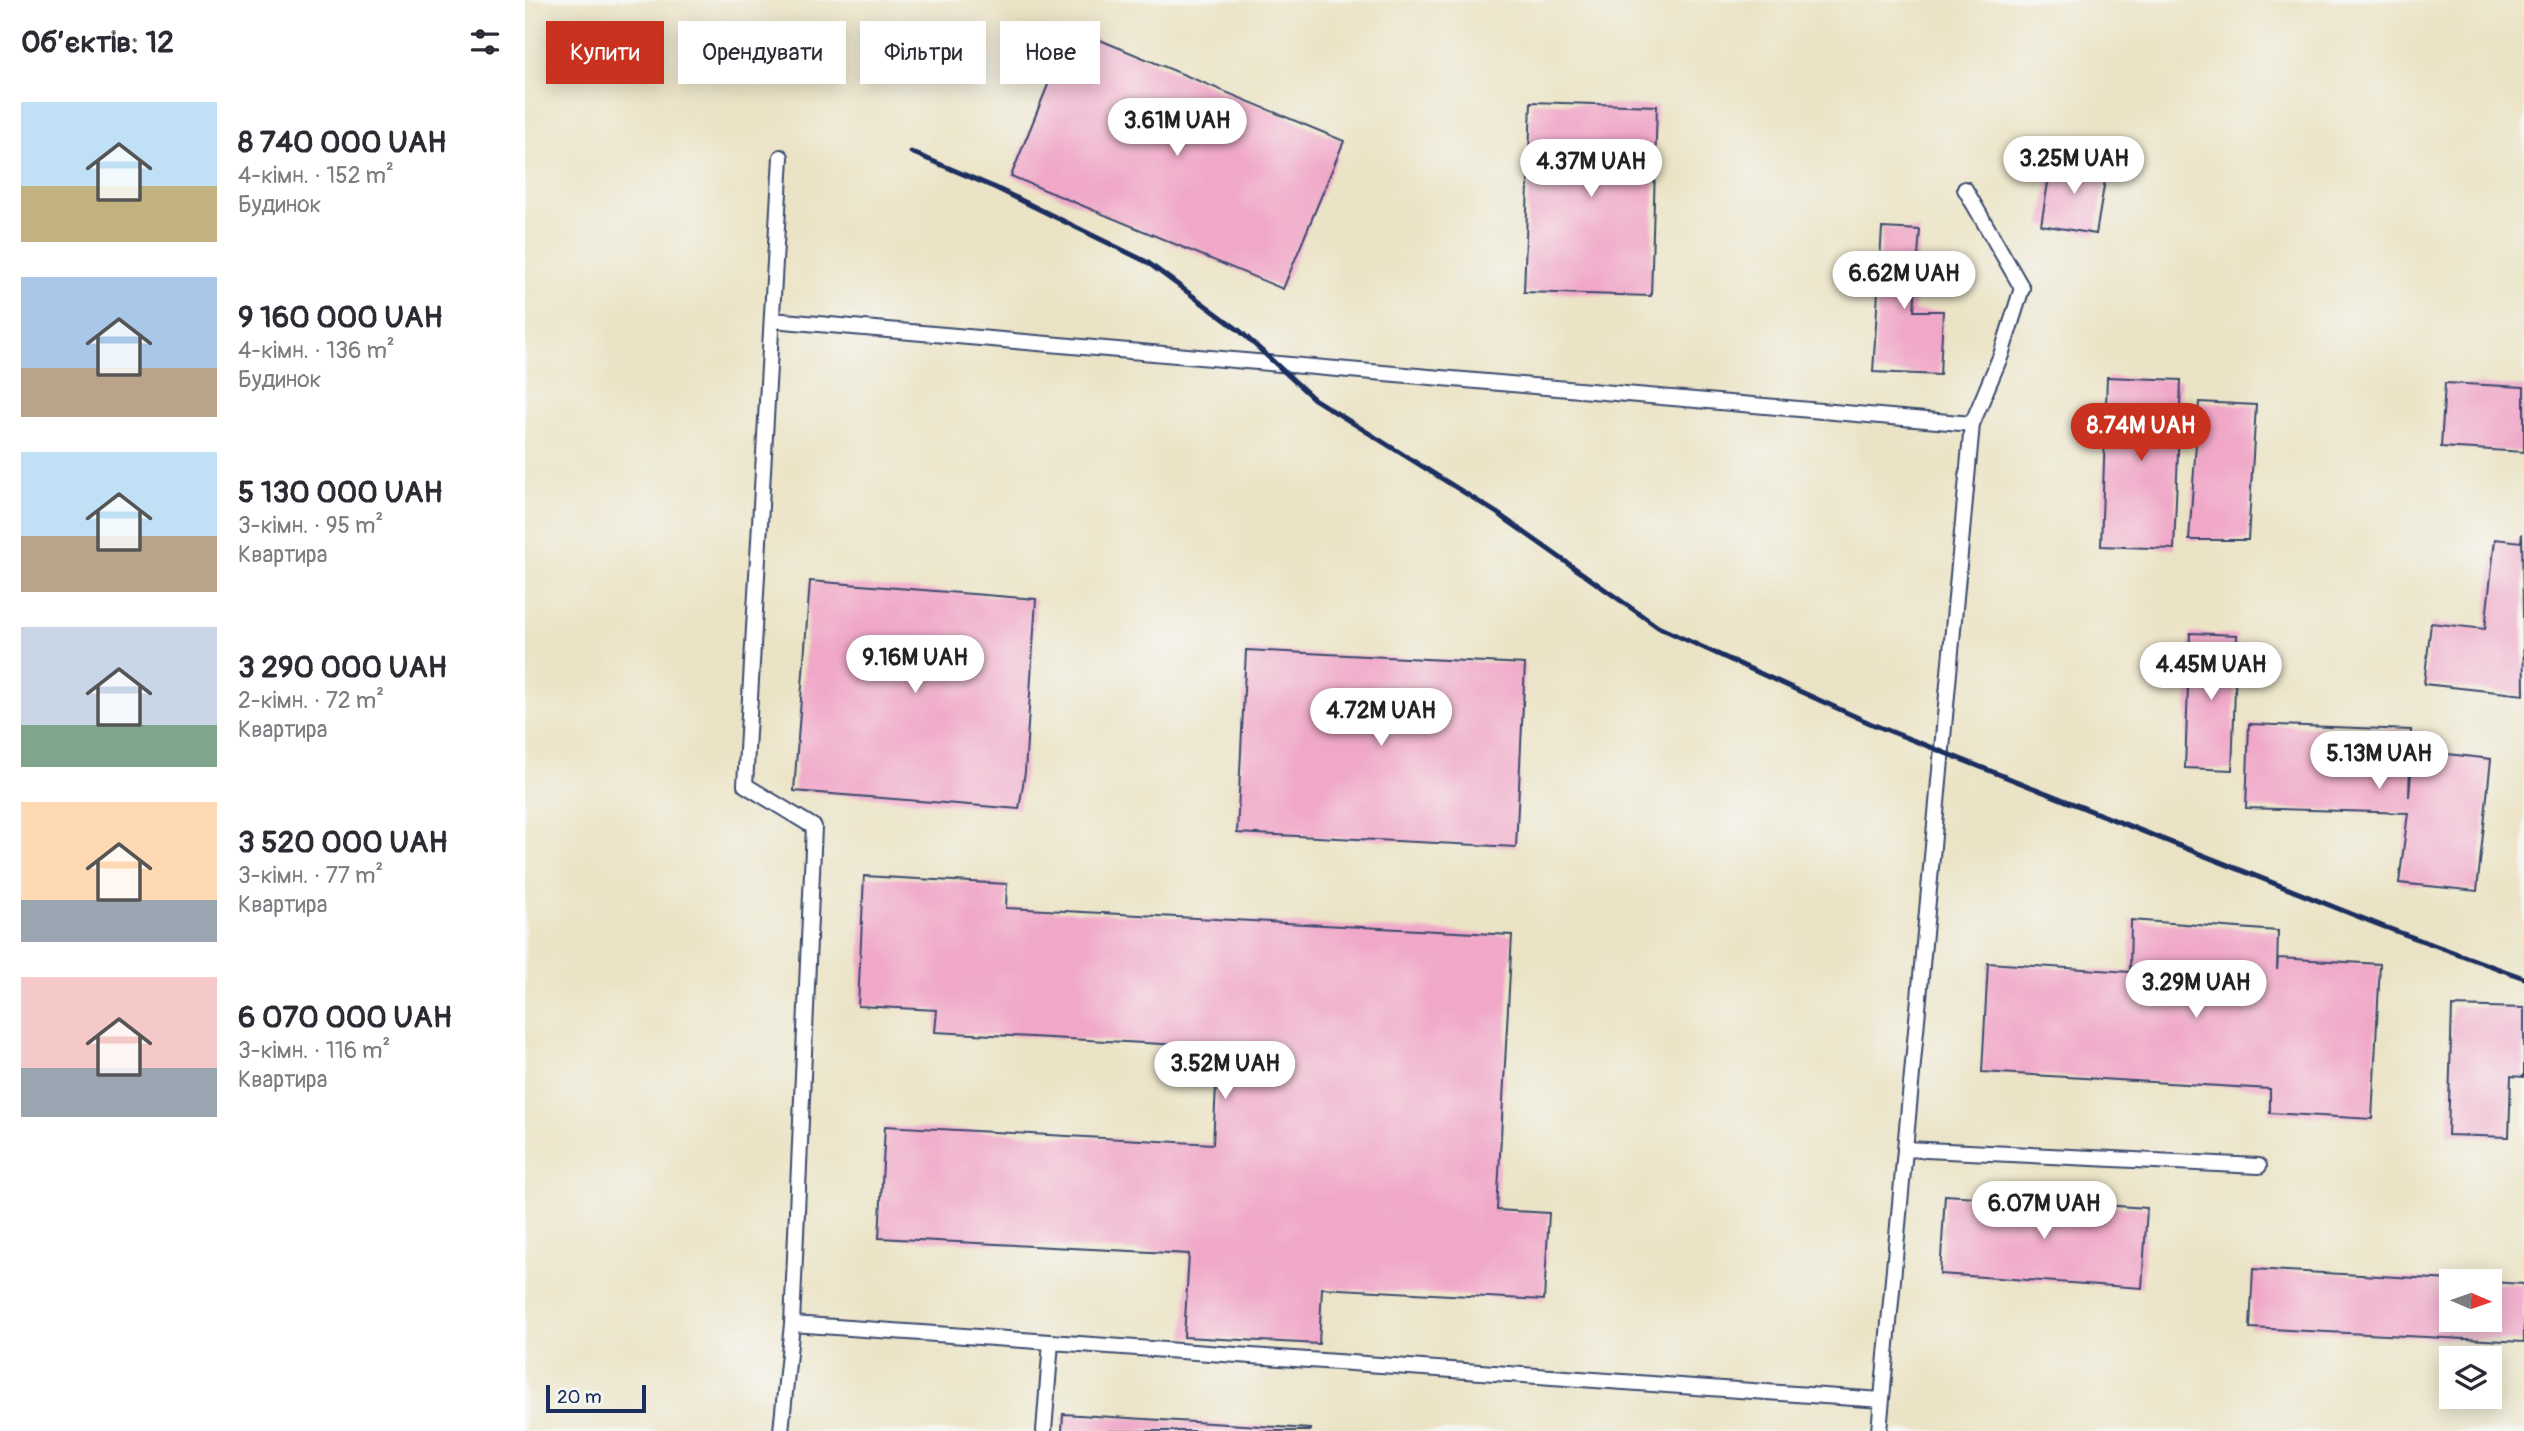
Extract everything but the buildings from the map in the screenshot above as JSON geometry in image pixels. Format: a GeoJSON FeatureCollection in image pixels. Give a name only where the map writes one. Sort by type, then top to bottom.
{"type":"FeatureCollection","features":[{"type":"Feature","properties":{"kind":"lane"},"geometry":{"type":"LineString","coordinates":[[781,157],[745,785],[814,827],[792,1324],[781,1431]]}},
{"type":"Feature","properties":{"kind":"lane"},"geometry":{"type":"LineString","coordinates":[[1879,1431],[1972,424],[2001,355],[2021,288],[1965,189]]}},
{"type":"Feature","properties":{"kind":"lane"},"geometry":{"type":"LineString","coordinates":[[772,320],[1972,424]]}},
{"type":"Feature","properties":{"kind":"lane"},"geometry":{"type":"LineString","coordinates":[[1905,1149],[2259,1166]]}},
{"type":"Feature","properties":{"kind":"lane"},"geometry":{"type":"LineString","coordinates":[[792,1324],[1882,1400]]}},
{"type":"Feature","properties":{"kind":"lane"},"geometry":{"type":"LineString","coordinates":[[1044,1431],[1051,1342]]}},
{"type":"Feature","properties":{"kind":"railway"},"geometry":{"type":"LineString","coordinates":[[911,152],[996,188],[1147,262],[1240,331],[1314,399],[1497,513],[1658,627],[1872,724],[2382,926],[2524,978]]}}]}
